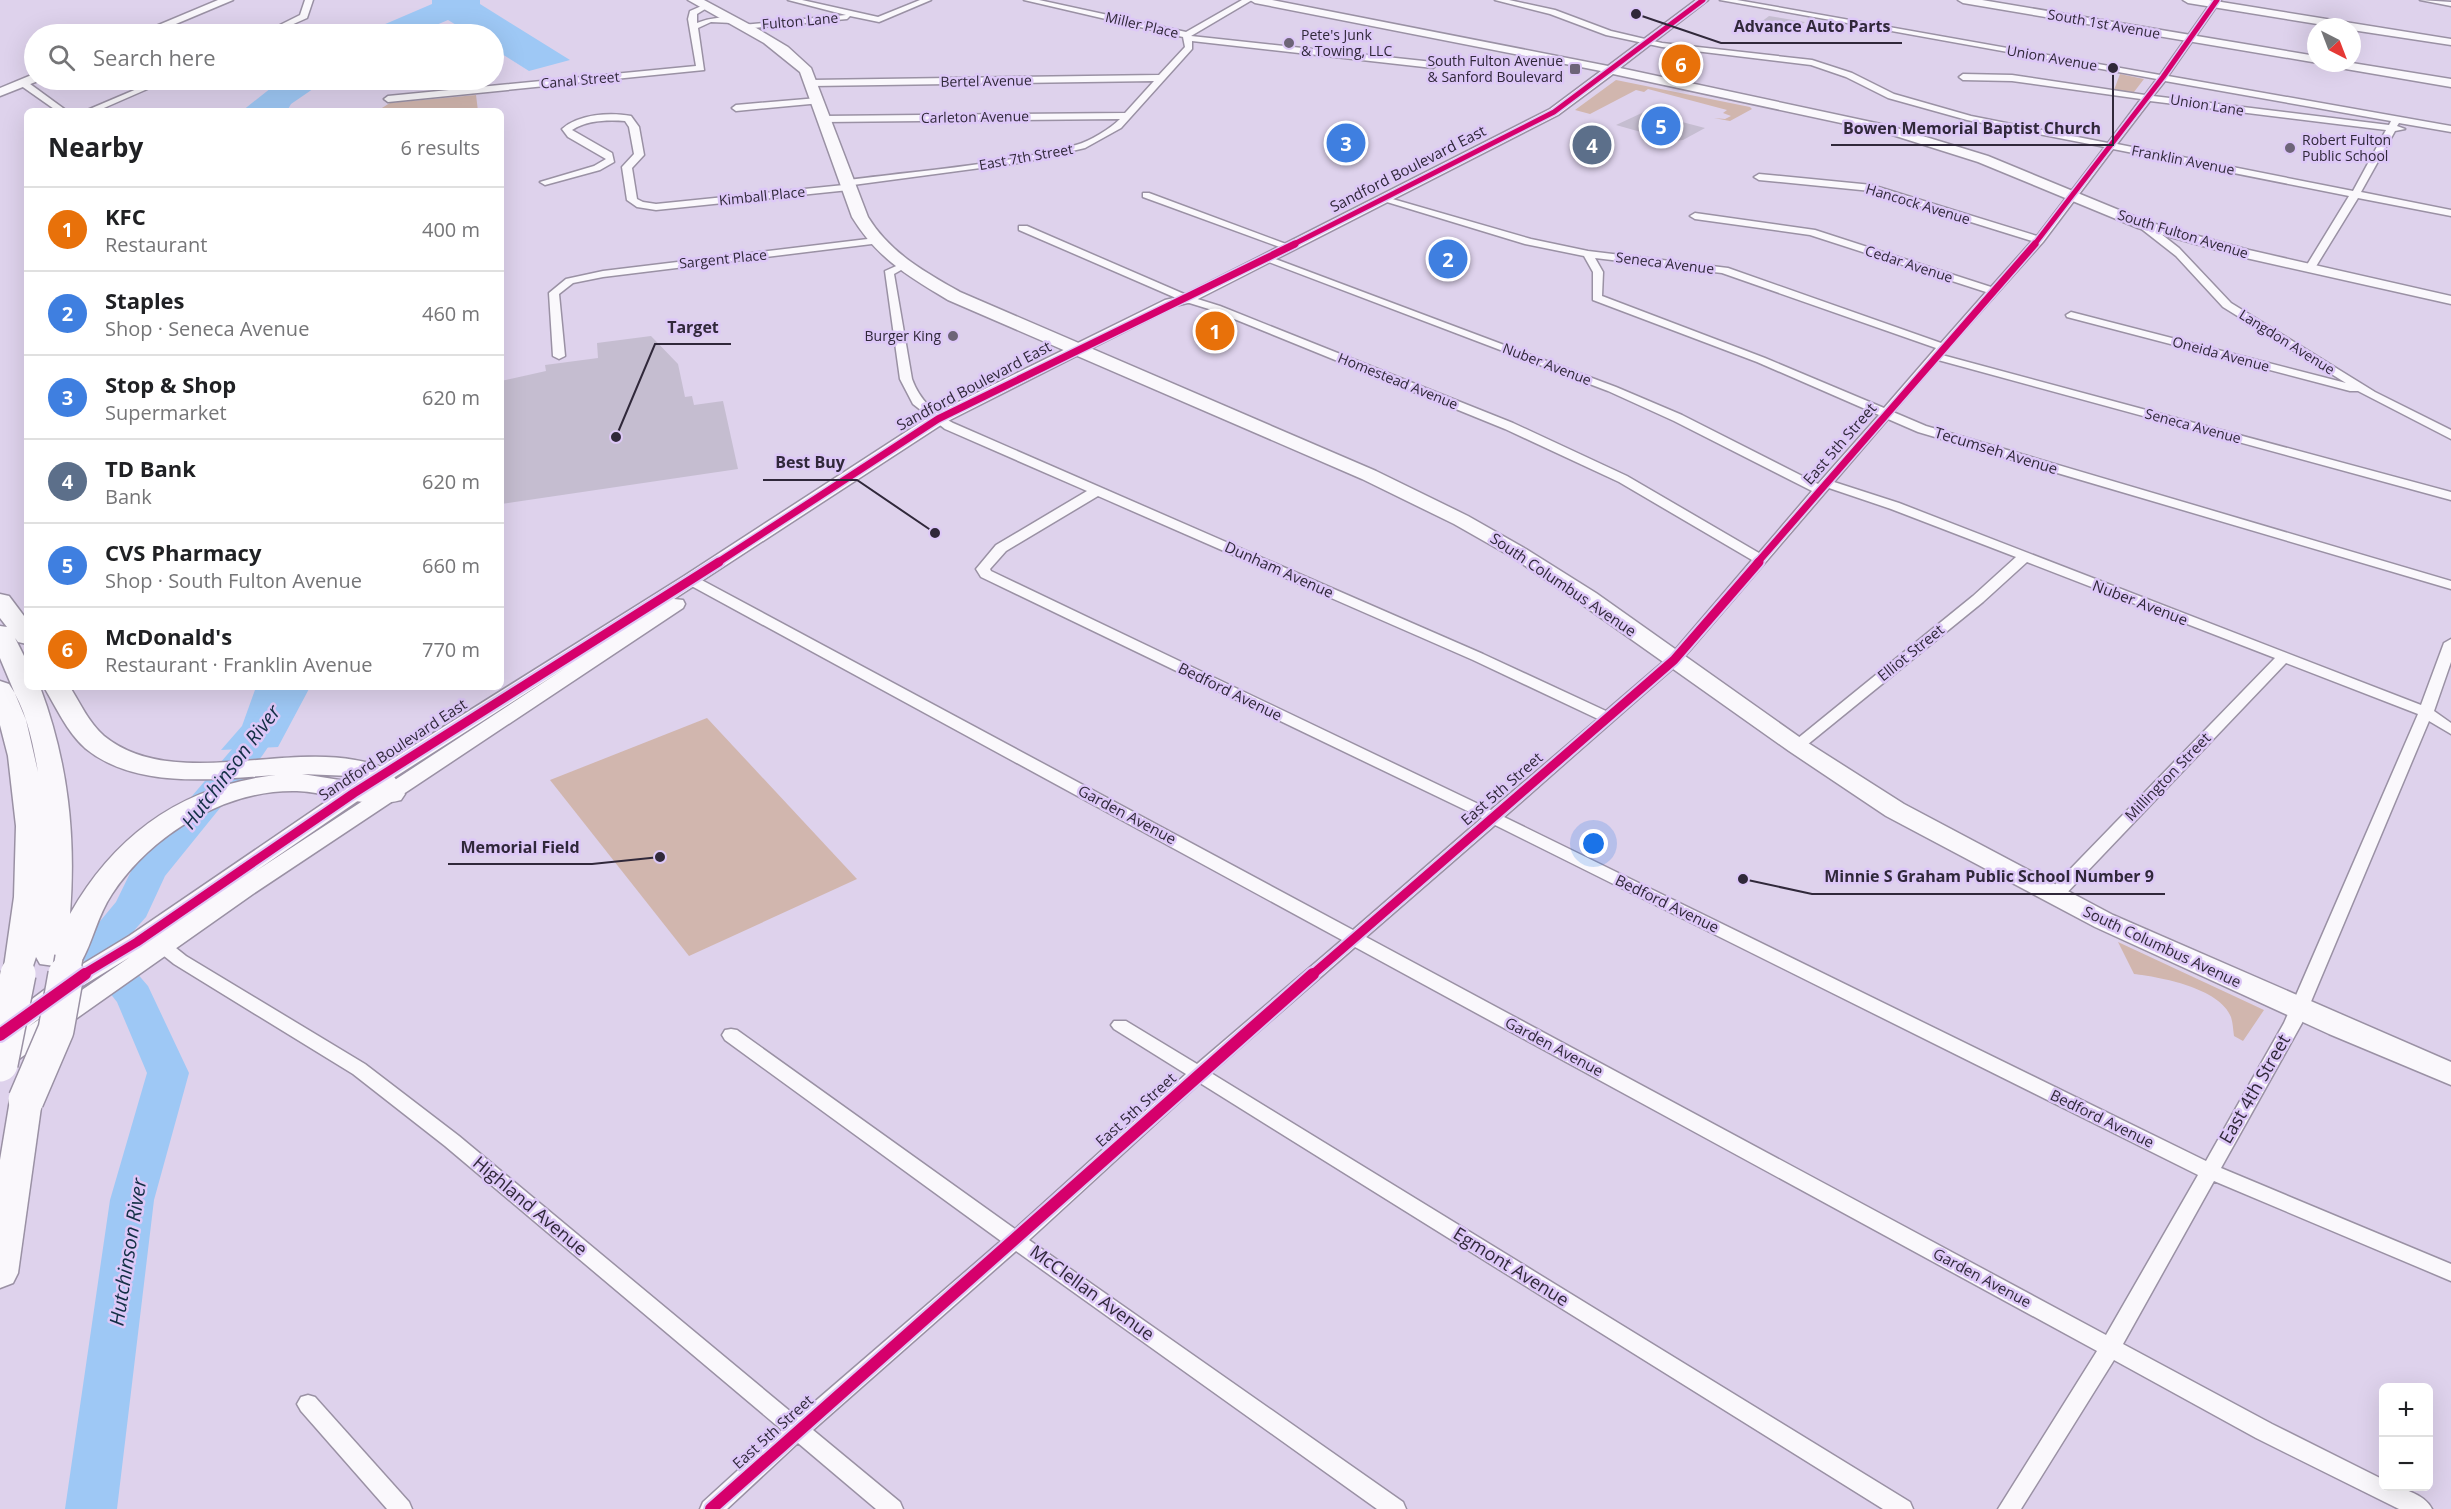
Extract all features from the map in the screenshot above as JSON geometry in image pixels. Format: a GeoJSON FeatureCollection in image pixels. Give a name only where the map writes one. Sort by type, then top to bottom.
{"type":"FeatureCollection","features":[{"type":"Feature","properties":{"kind":"highway"},"geometry":{"type":"LineString","coordinates":[[0,601],[24,634]]}},
{"type":"Feature","properties":{"kind":"highway"},"geometry":{"type":"LineString","coordinates":[[0,633],[24,681]]}},
{"type":"Feature","properties":{"kind":"highway"},"geometry":{"type":"LineString","coordinates":[[0,689],[18,741],[27,789],[31,837],[29,901],[19,967],[0,1062]]}},
{"type":"Feature","properties":{"kind":"highway"},"geometry":{"type":"LineString","coordinates":[[28,690],[48,750],[57,804],[68,975]]}},
{"type":"Feature","properties":{"kind":"highway"},"geometry":{"type":"LineString","coordinates":[[59,690],[84,730],[106,749],[151,765],[203,770],[294,773],[343,766],[364,771],[385,786]]}},
{"type":"Feature","properties":{"kind":"highway"},"geometry":{"type":"LineString","coordinates":[[0,1273],[26,1100],[56,1030],[82,916],[100,884],[123,858],[152,833],[186,813],[217,799],[294,773],[321,784],[354,793],[385,786]]}},
{"type":"Feature","properties":{"kind":"main road","name":"South Columbus Avenue"},"geometry":{"type":"LineString","coordinates":[[700,3],[796,60],[818,101],[860,217],[876,241],[903,266],[954,296],[1369,475],[1461,520],[1554,575],[1797,746],[1895,810],[2054,896],[2299,1009],[2451,1074]]}},
{"type":"Feature","properties":{"kind":"street"},"geometry":{"type":"LineString","coordinates":[[168,24],[228,0]]}},
{"type":"Feature","properties":{"kind":"street"},"geometry":{"type":"LineString","coordinates":[[287,24],[304,16],[309,0]]}},
{"type":"Feature","properties":{"kind":"street"},"geometry":{"type":"LineString","coordinates":[[792,0],[879,20],[927,0]]}},
{"type":"Feature","properties":{"kind":"street","name":"Miller Place"},"geometry":{"type":"LineString","coordinates":[[1028,0],[1187,37]]}},
{"type":"Feature","properties":{"kind":"street"},"geometry":{"type":"LineString","coordinates":[[1187,37],[1248,0]]}},
{"type":"Feature","properties":{"kind":"street","name":"South Fulton Avenue"},"geometry":{"type":"LineString","coordinates":[[1255,0],[1607,70],[1910,135],[1991,162],[2143,225],[2310,268],[2451,300]]}},
{"type":"Feature","properties":{"kind":"street","name":"Franklin Avenue"},"geometry":{"type":"LineString","coordinates":[[1499,0],[1552,12],[1609,33],[1646,42],[1812,63],[1850,75],[1891,96],[1921,106],[2451,213]]}},
{"type":"Feature","properties":{"kind":"street","name":"Sandford Boulevard East"},"geometry":{"type":"LineString","coordinates":[[68,975],[150,944],[385,786],[944,423],[1170,303],[1187,299],[1554,112],[1703,0]]}},
{"type":"Feature","properties":{"kind":"street","name":"Union Avenue"},"geometry":{"type":"LineString","coordinates":[[1724,0],[2163,77],[2394,124],[2451,129]]}},
{"type":"Feature","properties":{"kind":"street","name":"South 1st Avenue"},"geometry":{"type":"LineString","coordinates":[[1963,0],[2307,59]]}},
{"type":"Feature","properties":{"kind":"street"},"geometry":{"type":"LineString","coordinates":[[2188,0],[2215,2],[2451,42]]}},
{"type":"Feature","properties":{"kind":"street"},"geometry":{"type":"LineString","coordinates":[[2424,0],[2451,4]]}},
{"type":"Feature","properties":{"kind":"street","name":"East 5th Street"},"geometry":{"type":"LineString","coordinates":[[711,1509],[797,1430],[1017,1239],[1198,1074],[1674,660],[1939,351],[2039,240],[2163,77],[2215,2]]}},
{"type":"Feature","properties":{"kind":"street"},"geometry":{"type":"LineString","coordinates":[[693,27],[693,13],[700,3]]}},
{"type":"Feature","properties":{"kind":"street","name":"Fulton Lane"},"geometry":{"type":"LineString","coordinates":[[693,27],[710,20],[737,24],[859,16]]}},
{"type":"Feature","properties":{"kind":"street","name":"Canal Street"},"geometry":{"type":"LineString","coordinates":[[504,87],[701,68],[693,27]]}},
{"type":"Feature","properties":{"kind":"street"},"geometry":{"type":"LineString","coordinates":[[1187,37],[1433,65]]}},
{"type":"Feature","properties":{"kind":"street","name":"East 7th Street"},"geometry":{"type":"LineString","coordinates":[[849,185],[1052,154],[1096,140],[1127,116],[1189,47],[1187,37]]}},
{"type":"Feature","properties":{"kind":"street"},"geometry":{"type":"LineString","coordinates":[[2361,68],[2451,83]]}},
{"type":"Feature","properties":{"kind":"street","name":"Union Lane"},"geometry":{"type":"LineString","coordinates":[[1963,77],[2012,78],[2239,111],[2394,124],[2451,135]]}},
{"type":"Feature","properties":{"kind":"street","name":"Bertel Avenue"},"geometry":{"type":"LineString","coordinates":[[818,101],[1160,78]]}},
{"type":"Feature","properties":{"kind":"street"},"geometry":{"type":"LineString","coordinates":[[0,92],[24,82]]}},
{"type":"Feature","properties":{"kind":"street"},"geometry":{"type":"LineString","coordinates":[[40,90],[60,108]]}},
{"type":"Feature","properties":{"kind":"street"},"geometry":{"type":"LineString","coordinates":[[96,108],[140,90]]}},
{"type":"Feature","properties":{"kind":"street","name":"Canal Street"},"geometry":{"type":"LineString","coordinates":[[387,99],[478,90]]}},
{"type":"Feature","properties":{"kind":"street"},"geometry":{"type":"LineString","coordinates":[[736,108],[818,101]]}},
{"type":"Feature","properties":{"kind":"street","name":"Carleton Avenue"},"geometry":{"type":"LineString","coordinates":[[818,101],[1127,116]]}},
{"type":"Feature","properties":{"kind":"street","name":"Kimball Place"},"geometry":{"type":"LineString","coordinates":[[545,182],[597,168],[611,160],[609,155],[571,135],[567,129],[574,124],[606,118],[628,118],[634,127],[639,154],[627,167],[632,200],[640,205],[676,206],[849,185]]}},
{"type":"Feature","properties":{"kind":"street"},"geometry":{"type":"LineString","coordinates":[[2310,268],[2356,194],[2394,124]]}},
{"type":"Feature","properties":{"kind":"street","name":"Hancock Avenue"},"geometry":{"type":"LineString","coordinates":[[1759,177],[1872,188],[2039,240]]}},
{"type":"Feature","properties":{"kind":"street"},"geometry":{"type":"LineString","coordinates":[[1146,195],[1289,247]]}},
{"type":"Feature","properties":{"kind":"street","name":"Seneca Avenue"},"geometry":{"type":"LineString","coordinates":[[1382,199],[1519,239],[1588,254],[1724,270],[1939,351],[2451,496]]}},
{"type":"Feature","properties":{"kind":"street","name":"Cedar Avenue"},"geometry":{"type":"LineString","coordinates":[[1695,216],[1783,226],[1825,236],[1993,291]]}},
{"type":"Feature","properties":{"kind":"street","name":"Langdon Avenue"},"geometry":{"type":"LineString","coordinates":[[2143,225],[2177,251],[2199,275],[2206,287],[2227,305],[2371,394],[2451,435]]}},
{"type":"Feature","properties":{"kind":"street","name":"Homestead Avenue"},"geometry":{"type":"LineString","coordinates":[[1023,228],[1187,299],[1216,308],[1509,426],[1623,479],[1761,560]]}},
{"type":"Feature","properties":{"kind":"street","name":"Sargent Place"},"geometry":{"type":"LineString","coordinates":[[559,356],[554,293],[570,281],[619,271],[876,241]]}},
{"type":"Feature","properties":{"kind":"street","name":"Tecumseh Avenue"},"geometry":{"type":"LineString","coordinates":[[1588,254],[1598,272],[1597,298],[1761,360],[1885,415],[2002,454],[2451,585]]}},
{"type":"Feature","properties":{"kind":"street","name":"Nuber Avenue"},"geometry":{"type":"LineString","coordinates":[[1266,259],[1602,386],[1678,418],[1823,486],[1895,506],[2426,712],[2451,730]]}},
{"type":"Feature","properties":{"kind":"street","name":"Dunham Avenue"},"geometry":{"type":"LineString","coordinates":[[903,266],[889,273],[906,379],[918,404],[944,423],[1608,717]]}},
{"type":"Feature","properties":{"kind":"street","name":"Oneida Avenue"},"geometry":{"type":"LineString","coordinates":[[2071,315],[2371,394]]}},
{"type":"Feature","properties":{"kind":"street","name":"Bedford Avenue"},"geometry":{"type":"LineString","coordinates":[[1098,490],[1000,548],[983,569],[986,574],[1492,817],[2208,1171],[2451,1274]]}},
{"type":"Feature","properties":{"kind":"street","name":"Elliot Street"},"geometry":{"type":"LineString","coordinates":[[1797,746],[1978,599],[2024,557]]}},
{"type":"Feature","properties":{"kind":"street","name":"Garden Avenue"},"geometry":{"type":"LineString","coordinates":[[697,583],[2264,1431],[2421,1509]]}},
{"type":"Feature","properties":{"kind":"street","name":"East 4th Street"},"geometry":{"type":"LineString","coordinates":[[2009,1509],[2110,1348],[2299,1009],[2426,712],[2451,643]]}},
{"type":"Feature","properties":{"kind":"street","name":"Millington Street"},"geometry":{"type":"LineString","coordinates":[[2054,896],[2283,658]]}},
{"type":"Feature","properties":{"kind":"street","name":"Sandford Boulevard East"},"geometry":{"type":"LineString","coordinates":[[150,944],[354,793]]}},
{"type":"Feature","properties":{"kind":"street","name":"Highland Avenue"},"geometry":{"type":"LineString","coordinates":[[150,944],[359,1070],[443,1134],[892,1509]]}},
{"type":"Feature","properties":{"kind":"street"},"geometry":{"type":"LineString","coordinates":[[0,1035],[68,975]]}},
{"type":"Feature","properties":{"kind":"street"},"geometry":{"type":"LineString","coordinates":[[0,1062],[68,975]]}},
{"type":"Feature","properties":{"kind":"street","name":"Egmont Avenue"},"geometry":{"type":"LineString","coordinates":[[1120,1025],[1902,1509]]}},
{"type":"Feature","properties":{"kind":"street","name":"McClellan Avenue"},"geometry":{"type":"LineString","coordinates":[[731,1035],[878,1143],[1017,1239],[1395,1509]]}},
{"type":"Feature","properties":{"kind":"street"},"geometry":{"type":"LineString","coordinates":[[308,1404],[401,1509]]}},
{"type":"Feature","properties":{"kind":"shaded area"},"geometry":{"type":"Polygon","coordinates":[[[2120,74],[2144,79],[2134,92],[2114,90],[2120,74]]]}},
{"type":"Feature","properties":{"kind":"shaded area"},"geometry":{"type":"Polygon","coordinates":[[[1616,80],[1752,109],[1730,121],[1714,118],[1725,119],[1731,116],[1723,113],[1727,110],[1648,89],[1644,92],[1636,90],[1590,114],[1575,110],[1616,80]]]}},
{"type":"Feature","properties":{"kind":"shaded area"},"geometry":{"type":"Polygon","coordinates":[[[476,95],[478,108],[382,108],[390,103],[476,95]]]}},
{"type":"Feature","properties":{"kind":"shaded area"},"geometry":{"type":"Polygon","coordinates":[[[707,718],[857,879],[689,956],[550,780],[707,718]]]}},
{"type":"Feature","properties":{"kind":"shaded area"},"geometry":{"type":"Polygon","coordinates":[[[2118,942],[2264,1010],[2243,1041],[2234,1036],[2231,1017],[2225,1007],[2215,998],[2173,981],[2134,974],[2118,942]]]}},
{"type":"Feature","properties":{"kind":"water"},"geometry":{"type":"Polygon","coordinates":[[[432,0],[480,0],[480,4],[570,60],[529,71],[504,55],[504,24],[455,24],[448,20],[439,24],[385,24],[432,4],[432,0]]]}},
{"type":"Feature","properties":{"kind":"water"},"geometry":{"type":"Polygon","coordinates":[[[268,90],[311,90],[289,108],[246,108],[268,90]]]}},
{"type":"Feature","properties":{"kind":"water"},"geometry":{"type":"Polygon","coordinates":[[[255,690],[308,690],[278,747],[221,750],[242,726],[255,690]]]}},
{"type":"Feature","properties":{"kind":"building"},"geometry":{"type":"Polygon","coordinates":[[[1769,16],[1805,22],[1790,34],[1753,28],[1769,16]]]}},
{"type":"Feature","properties":{"kind":"building"},"geometry":{"type":"Polygon","coordinates":[[[1644,112],[1705,128],[1683,140],[1673,141],[1616,125],[1644,112]]]}},
{"type":"Feature","properties":{"kind":"building"},"geometry":{"type":"Polygon","coordinates":[[[651,336],[678,364],[685,397],[692,396],[694,405],[723,401],[738,469],[504,504],[504,380],[546,371],[545,365],[598,358],[597,343],[651,336]]]}},
{"type":"Feature","properties":{"kind":"waterway","name":"Hutchinson River"},"geometry":{"type":"LineString","coordinates":[[91,1509],[132,1200],[168,1073],[134,996],[95,950],[133,908],[148,872],[250,749],[281,703],[286,690]]}},
{"type":"Feature","properties":{"kind":"cycle path"},"geometry":{"type":"LineString","coordinates":[[0,1035],[71,982],[137,942],[354,793],[691,580],[938,419],[1170,303],[1187,299],[1554,112],[1703,0]]}},
{"type":"Feature","properties":{"kind":"cycle path"},"geometry":{"type":"LineString","coordinates":[[711,1509],[797,1430],[1017,1239],[1198,1074],[1674,660],[1943,347],[2039,240],[2163,77],[2217,0]]}},
{"type":"Feature","properties":{"kind":"place","name":"Advance Auto Parts"},"geometry":{"type":"Point","coordinates":[1636,14]}},
{"type":"Feature","properties":{"kind":"place","name":"Pete's Junk & Towing, LLC"},"geometry":{"type":"Point","coordinates":[1289,43]}},
{"type":"Feature","properties":{"kind":"place","name":"McDonald's"},"geometry":{"type":"Point","coordinates":[1681,64]}},
{"type":"Feature","properties":{"kind":"place","name":"Bowen Memorial Baptist Church"},"geometry":{"type":"Point","coordinates":[2113,68]}},
{"type":"Feature","properties":{"kind":"place","name":"South Fulton Avenue & Sanford Boulevard"},"geometry":{"type":"Point","coordinates":[1575,69]}},
{"type":"Feature","properties":{"kind":"place","name":"CVS Pharmacy"},"geometry":{"type":"Point","coordinates":[1661,126]}},
{"type":"Feature","properties":{"kind":"place","name":"Stop & Shop"},"geometry":{"type":"Point","coordinates":[1346,143]}},
{"type":"Feature","properties":{"kind":"place","name":"TD Bank"},"geometry":{"type":"Point","coordinates":[1592,145]}},
{"type":"Feature","properties":{"kind":"place","name":"Robert Fulton Public School"},"geometry":{"type":"Point","coordinates":[2290,148]}},
{"type":"Feature","properties":{"kind":"place","name":"Staples"},"geometry":{"type":"Point","coordinates":[1448,259]}},
{"type":"Feature","properties":{"kind":"place","name":"KFC"},"geometry":{"type":"Point","coordinates":[1215,331]}},
{"type":"Feature","properties":{"kind":"place","name":"Burger King"},"geometry":{"type":"Point","coordinates":[953,336]}},
{"type":"Feature","properties":{"kind":"place","name":"Target"},"geometry":{"type":"Point","coordinates":[616,437]}},
{"type":"Feature","properties":{"kind":"place","name":"Best Buy"},"geometry":{"type":"Point","coordinates":[935,533]}},
{"type":"Feature","properties":{"kind":"place","name":"Memorial Field"},"geometry":{"type":"Point","coordinates":[660,857]}},
{"type":"Feature","properties":{"kind":"place","name":"Minnie S Graham Public School Number 9"},"geometry":{"type":"Point","coordinates":[1743,879]}}]}
